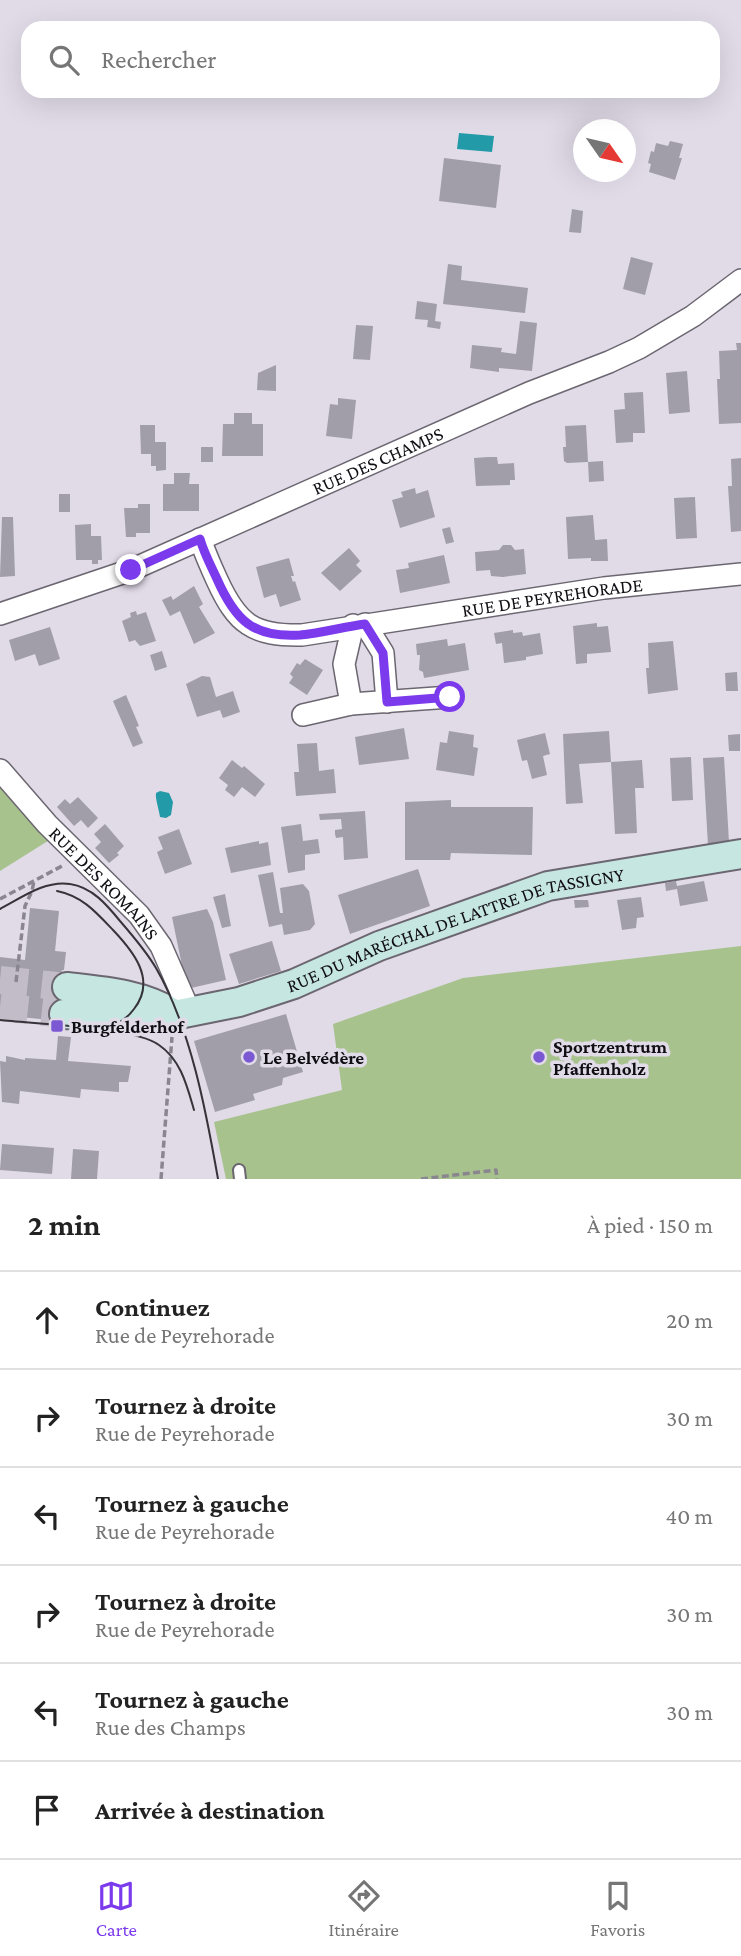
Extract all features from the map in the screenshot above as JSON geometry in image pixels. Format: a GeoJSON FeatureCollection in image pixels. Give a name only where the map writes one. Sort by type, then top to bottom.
{"type":"FeatureCollection","features":[{"type":"Feature","properties":{"kind":"main road","name":"RUE DU MARÉCHAL DE LATTRE DE TASSIGNY"},"geometry":{"type":"LineString","coordinates":[[181,1012],[239,1002],[295,984],[379,946],[548,886],[741,854]]}},
{"type":"Feature","properties":{"kind":"main road"},"geometry":{"type":"LineString","coordinates":[[65,1000],[140,999],[181,1012]]}},
{"type":"Feature","properties":{"kind":"street","name":"RUE DES CHAMPS"},"geometry":{"type":"LineString","coordinates":[[0,614],[131,570],[529,393],[639,348],[694,316],[741,280]]}},
{"type":"Feature","properties":{"kind":"street","name":"RUE DE PEYREHORADE"},"geometry":{"type":"LineString","coordinates":[[200,539],[231,607],[246,624],[269,634],[302,635],[604,588],[741,574]]}},
{"type":"Feature","properties":{"kind":"street"},"geometry":{"type":"LineString","coordinates":[[351,704],[344,664],[359,625],[383,653],[387,702]]}},
{"type":"Feature","properties":{"kind":"street"},"geometry":{"type":"LineString","coordinates":[[303,715],[351,704],[450,697]]}},
{"type":"Feature","properties":{"kind":"street","name":"RUE DES ROMAINS"},"geometry":{"type":"LineString","coordinates":[[0,770],[47,824],[139,915],[152,932],[173,970],[181,1012]]}},
{"type":"Feature","properties":{"kind":"path"},"geometry":{"type":"LineString","coordinates":[[0,900],[78,855]]}},
{"type":"Feature","properties":{"kind":"path"},"geometry":{"type":"LineString","coordinates":[[16,982],[25,906],[32,894],[34,881]]}},
{"type":"Feature","properties":{"kind":"path"},"geometry":{"type":"LineString","coordinates":[[161,1179],[181,1012]]}},
{"type":"Feature","properties":{"kind":"path"},"geometry":{"type":"LineString","coordinates":[[421,1179],[496,1170],[497,1179]]}},
{"type":"Feature","properties":{"kind":"green space"},"geometry":{"type":"Polygon","coordinates":[[[0,777],[51,839],[0,871],[0,777]]]}},
{"type":"Feature","properties":{"kind":"green space","name":"Sportzentrum Pfaffenholz"},"geometry":{"type":"Polygon","coordinates":[[[741,946],[741,1179],[226,1179],[214,1122],[342,1090],[333,1024],[463,978],[741,946]]]}},
{"type":"Feature","properties":{"kind":"water"},"geometry":{"type":"Polygon","coordinates":[[[459,133],[494,136],[492,152],[457,149],[459,133]]]}},
{"type":"Feature","properties":{"kind":"water"},"geometry":{"type":"Polygon","coordinates":[[[156,793],[169,793],[173,802],[171,815],[166,818],[160,817],[156,793]]]}},
{"type":"Feature","properties":{"kind":"building"},"geometry":{"type":"Polygon","coordinates":[[[670,141],[683,144],[675,180],[649,172],[651,164],[648,163],[656,143],[668,146],[670,141]]]}},
{"type":"Feature","properties":{"kind":"building"},"geometry":{"type":"Polygon","coordinates":[[[444,158],[501,165],[496,208],[439,201],[444,158]]]}},
{"type":"Feature","properties":{"kind":"building"},"geometry":{"type":"Polygon","coordinates":[[[572,209],[583,211],[581,233],[569,232],[572,209]]]}},
{"type":"Feature","properties":{"kind":"building"},"geometry":{"type":"Polygon","coordinates":[[[631,257],[653,263],[645,295],[623,289],[631,257]]]}},
{"type":"Feature","properties":{"kind":"building"},"geometry":{"type":"Polygon","coordinates":[[[448,264],[462,266],[461,280],[528,288],[525,313],[443,304],[448,264]]]}},
{"type":"Feature","properties":{"kind":"building"},"geometry":{"type":"Polygon","coordinates":[[[417,301],[437,304],[435,321],[441,322],[440,329],[427,327],[428,320],[415,319],[417,301]]]}},
{"type":"Feature","properties":{"kind":"building"},"geometry":{"type":"Polygon","coordinates":[[[520,321],[537,323],[532,371],[499,368],[499,372],[470,368],[472,345],[502,348],[501,352],[516,354],[520,321]]]}},
{"type":"Feature","properties":{"kind":"building"},"geometry":{"type":"Polygon","coordinates":[[[356,325],[373,326],[370,360],[353,359],[356,325]]]}},
{"type":"Feature","properties":{"kind":"building"},"geometry":{"type":"Polygon","coordinates":[[[736,343],[741,343],[741,423],[719,424],[719,351],[737,350],[736,343]]]}},
{"type":"Feature","properties":{"kind":"building"},"geometry":{"type":"Polygon","coordinates":[[[276,365],[276,391],[257,390],[258,373],[276,365]]]}},
{"type":"Feature","properties":{"kind":"building"},"geometry":{"type":"Polygon","coordinates":[[[687,371],[690,412],[669,414],[666,373],[687,371]]]}},
{"type":"Feature","properties":{"kind":"building"},"geometry":{"type":"Polygon","coordinates":[[[643,392],[645,433],[633,433],[633,442],[616,443],[614,410],[625,409],[624,393],[643,392]]]}},
{"type":"Feature","properties":{"kind":"building"},"geometry":{"type":"Polygon","coordinates":[[[338,398],[356,400],[352,439],[326,436],[330,404],[338,405],[338,398]]]}},
{"type":"Feature","properties":{"kind":"building"},"geometry":{"type":"Polygon","coordinates":[[[234,413],[252,413],[252,424],[263,424],[263,456],[222,456],[223,424],[234,424],[234,413]]]}},
{"type":"Feature","properties":{"kind":"building"},"geometry":{"type":"Polygon","coordinates":[[[140,425],[155,425],[155,442],[166,442],[166,470],[156,471],[156,466],[151,466],[151,454],[141,454],[140,425]]]}},
{"type":"Feature","properties":{"kind":"building"},"geometry":{"type":"Polygon","coordinates":[[[586,425],[588,462],[567,463],[564,461],[563,447],[566,447],[565,426],[586,425]]]}},
{"type":"Feature","properties":{"kind":"building"},"geometry":{"type":"Polygon","coordinates":[[[201,447],[213,447],[213,462],[201,462],[201,447]]]}},
{"type":"Feature","properties":{"kind":"building"},"geometry":{"type":"Polygon","coordinates":[[[497,457],[498,464],[514,463],[515,480],[510,480],[510,485],[476,486],[474,458],[497,457]]]}},
{"type":"Feature","properties":{"kind":"building"},"geometry":{"type":"Polygon","coordinates":[[[741,458],[741,531],[731,532],[728,486],[732,486],[731,459],[741,458]]]}},
{"type":"Feature","properties":{"kind":"building"},"geometry":{"type":"Polygon","coordinates":[[[603,461],[604,481],[589,482],[588,462],[603,461]]]}},
{"type":"Feature","properties":{"kind":"building"},"geometry":{"type":"Polygon","coordinates":[[[174,473],[190,473],[189,484],[199,484],[199,511],[163,511],[163,484],[174,484],[174,473]]]}},
{"type":"Feature","properties":{"kind":"building"},"geometry":{"type":"Polygon","coordinates":[[[415,488],[416,494],[428,490],[435,517],[400,528],[392,500],[403,497],[401,492],[415,488]]]}},
{"type":"Feature","properties":{"kind":"building"},"geometry":{"type":"Polygon","coordinates":[[[59,494],[70,494],[70,512],[59,512],[59,494]]]}},
{"type":"Feature","properties":{"kind":"building"},"geometry":{"type":"Polygon","coordinates":[[[695,497],[697,538],[676,539],[674,498],[695,497]]]}},
{"type":"Feature","properties":{"kind":"building"},"geometry":{"type":"Polygon","coordinates":[[[138,504],[150,504],[150,533],[136,533],[136,537],[126,537],[124,508],[138,508],[138,504]]]}},
{"type":"Feature","properties":{"kind":"building"},"geometry":{"type":"Polygon","coordinates":[[[593,515],[595,540],[607,539],[608,561],[591,561],[591,558],[568,559],[566,517],[593,515]]]}},
{"type":"Feature","properties":{"kind":"building"},"geometry":{"type":"Polygon","coordinates":[[[2,517],[13,517],[15,576],[0,577],[2,517]]]}},
{"type":"Feature","properties":{"kind":"building"},"geometry":{"type":"Polygon","coordinates":[[[91,524],[91,536],[101,536],[102,560],[98,560],[98,564],[92,564],[92,560],[76,560],[75,525],[91,524]]]}},
{"type":"Feature","properties":{"kind":"building"},"geometry":{"type":"Polygon","coordinates":[[[450,527],[454,542],[446,544],[442,529],[450,527]]]}},
{"type":"Feature","properties":{"kind":"building"},"geometry":{"type":"Polygon","coordinates":[[[503,545],[511,545],[515,550],[524,549],[526,574],[503,577],[491,576],[490,570],[476,571],[475,552],[499,550],[503,545]]]}},
{"type":"Feature","properties":{"kind":"building"},"geometry":{"type":"Polygon","coordinates":[[[349,548],[360,561],[356,565],[362,571],[340,591],[321,573],[349,548]]]}},
{"type":"Feature","properties":{"kind":"building"},"geometry":{"type":"Polygon","coordinates":[[[444,555],[450,583],[400,593],[396,570],[409,568],[408,563],[444,555]]]}},
{"type":"Feature","properties":{"kind":"building"},"geometry":{"type":"Polygon","coordinates":[[[289,558],[294,576],[291,576],[301,600],[280,607],[276,594],[264,598],[256,567],[289,558]]]}},
{"type":"Feature","properties":{"kind":"building"},"geometry":{"type":"Polygon","coordinates":[[[194,586],[203,604],[199,607],[215,633],[194,644],[180,611],[170,616],[162,600],[171,596],[173,600],[194,586]]]}},
{"type":"Feature","properties":{"kind":"building"},"geometry":{"type":"Polygon","coordinates":[[[136,611],[137,615],[146,612],[156,641],[140,646],[135,640],[129,642],[122,621],[136,611]]]}},
{"type":"Feature","properties":{"kind":"building"},"geometry":{"type":"Polygon","coordinates":[[[597,623],[597,627],[608,626],[611,652],[587,654],[587,663],[576,664],[573,626],[597,623]]]}},
{"type":"Feature","properties":{"kind":"building"},"geometry":{"type":"Polygon","coordinates":[[[50,627],[60,659],[39,666],[35,654],[15,661],[9,640],[50,627]]]}},
{"type":"Feature","properties":{"kind":"building"},"geometry":{"type":"Polygon","coordinates":[[[513,630],[513,633],[522,632],[523,636],[540,633],[543,654],[504,663],[502,643],[496,644],[494,633],[513,630]]]}},
{"type":"Feature","properties":{"kind":"building"},"geometry":{"type":"Polygon","coordinates":[[[447,639],[448,646],[465,643],[469,670],[424,678],[423,672],[419,670],[420,655],[417,655],[416,644],[447,639]]]}},
{"type":"Feature","properties":{"kind":"building"},"geometry":{"type":"Polygon","coordinates":[[[673,641],[678,690],[648,694],[648,643],[673,641]]]}},
{"type":"Feature","properties":{"kind":"building"},"geometry":{"type":"Polygon","coordinates":[[[162,651],[167,667],[155,671],[150,655],[162,651]]]}},
{"type":"Feature","properties":{"kind":"building"},"geometry":{"type":"Polygon","coordinates":[[[305,659],[323,670],[307,695],[289,683],[293,677],[290,674],[297,663],[300,665],[305,659]]]}},
{"type":"Feature","properties":{"kind":"building"},"geometry":{"type":"Polygon","coordinates":[[[737,672],[738,691],[726,691],[725,673],[737,672]]]}},
{"type":"Feature","properties":{"kind":"building"},"geometry":{"type":"Polygon","coordinates":[[[202,676],[210,677],[216,697],[233,691],[240,712],[223,718],[220,710],[197,717],[186,684],[202,676]]]}},
{"type":"Feature","properties":{"kind":"building"},"geometry":{"type":"Polygon","coordinates":[[[126,695],[143,743],[133,747],[113,701],[126,695]]]}},
{"type":"Feature","properties":{"kind":"building"},"geometry":{"type":"Polygon","coordinates":[[[404,728],[409,759],[359,765],[355,737],[404,728]]]}},
{"type":"Feature","properties":{"kind":"building"},"geometry":{"type":"Polygon","coordinates":[[[449,731],[474,735],[473,747],[478,748],[474,776],[436,770],[440,742],[447,743],[449,731]]]}},
{"type":"Feature","properties":{"kind":"building"},"geometry":{"type":"Polygon","coordinates":[[[609,731],[611,762],[579,764],[583,803],[566,804],[563,734],[609,731]]]}},
{"type":"Feature","properties":{"kind":"building"},"geometry":{"type":"Polygon","coordinates":[[[545,733],[550,754],[543,756],[547,775],[532,779],[527,760],[522,761],[517,740],[545,733]]]}},
{"type":"Feature","properties":{"kind":"building"},"geometry":{"type":"Polygon","coordinates":[[[740,734],[740,751],[729,751],[728,735],[740,734]]]}},
{"type":"Feature","properties":{"kind":"building"},"geometry":{"type":"Polygon","coordinates":[[[317,743],[319,771],[334,769],[336,793],[296,796],[294,772],[299,772],[297,744],[317,743]]]}},
{"type":"Feature","properties":{"kind":"building"},"geometry":{"type":"Polygon","coordinates":[[[691,757],[693,800],[672,801],[670,758],[691,757]]]}},
{"type":"Feature","properties":{"kind":"building"},"geometry":{"type":"Polygon","coordinates":[[[724,757],[729,842],[708,846],[703,758],[724,757]]]}},
{"type":"Feature","properties":{"kind":"building"},"geometry":{"type":"Polygon","coordinates":[[[232,760],[242,768],[244,766],[265,784],[255,797],[242,787],[234,797],[225,790],[228,785],[219,778],[232,760]]]}},
{"type":"Feature","properties":{"kind":"building"},"geometry":{"type":"Polygon","coordinates":[[[642,760],[644,788],[635,788],[637,833],[615,834],[611,762],[642,760]]]}},
{"type":"Feature","properties":{"kind":"building"},"geometry":{"type":"Polygon","coordinates":[[[78,797],[98,818],[88,828],[81,820],[74,826],[57,807],[65,799],[70,804],[78,797]]]}},
{"type":"Feature","properties":{"kind":"building"},"geometry":{"type":"Polygon","coordinates":[[[451,800],[451,807],[533,807],[532,855],[451,853],[450,860],[405,860],[405,802],[451,800]]]}},
{"type":"Feature","properties":{"kind":"building"},"geometry":{"type":"Polygon","coordinates":[[[365,811],[368,858],[344,860],[343,837],[336,838],[335,834],[335,830],[342,829],[341,819],[320,820],[319,814],[365,811]]]}},
{"type":"Feature","properties":{"kind":"building"},"geometry":{"type":"Polygon","coordinates":[[[105,824],[124,846],[117,853],[119,855],[109,863],[95,848],[101,842],[94,834],[105,824]]]}},
{"type":"Feature","properties":{"kind":"building"},"geometry":{"type":"Polygon","coordinates":[[[301,824],[303,841],[318,839],[320,853],[305,855],[305,870],[288,873],[281,827],[301,824]]]}},
{"type":"Feature","properties":{"kind":"building"},"geometry":{"type":"Polygon","coordinates":[[[179,829],[192,864],[165,874],[157,852],[163,849],[158,837],[179,829]]]}},
{"type":"Feature","properties":{"kind":"building"},"geometry":{"type":"Polygon","coordinates":[[[259,841],[259,844],[268,842],[271,865],[231,873],[225,848],[259,841]]]}},
{"type":"Feature","properties":{"kind":"building"},"geometry":{"type":"Polygon","coordinates":[[[418,869],[430,906],[350,934],[338,895],[418,869]]]}},
{"type":"Feature","properties":{"kind":"building"},"geometry":{"type":"Polygon","coordinates":[[[273,872],[280,913],[283,913],[280,888],[303,884],[309,891],[315,924],[310,930],[284,935],[282,924],[269,927],[258,875],[273,872]]]}},
{"type":"Feature","properties":{"kind":"building"},"geometry":{"type":"Polygon","coordinates":[[[676,881],[677,886],[704,881],[708,901],[680,906],[677,889],[666,891],[665,883],[676,881]]]}},
{"type":"Feature","properties":{"kind":"building"},"geometry":{"type":"Polygon","coordinates":[[[225,894],[231,926],[222,928],[213,897],[225,894]]]}},
{"type":"Feature","properties":{"kind":"building"},"geometry":{"type":"Polygon","coordinates":[[[641,897],[644,917],[637,918],[636,928],[622,930],[617,900],[641,897]]]}},
{"type":"Feature","properties":{"kind":"building"},"geometry":{"type":"Polygon","coordinates":[[[574,900],[588,900],[589,907],[575,908],[574,900]]]}},
{"type":"Feature","properties":{"kind":"building"},"geometry":{"type":"Polygon","coordinates":[[[30,908],[59,911],[55,951],[66,952],[61,974],[65,975],[66,999],[60,1021],[0,1015],[0,957],[25,960],[30,908]]]}},
{"type":"Feature","properties":{"kind":"building"},"geometry":{"type":"Polygon","coordinates":[[[207,909],[213,922],[226,980],[191,988],[186,985],[172,917],[207,909]]]}},
{"type":"Feature","properties":{"kind":"building"},"geometry":{"type":"Polygon","coordinates":[[[272,941],[281,971],[239,984],[229,954],[272,941]]]}},
{"type":"Feature","properties":{"kind":"building","name":"Le Belvédère"},"geometry":{"type":"Polygon","coordinates":[[[286,1014],[303,1072],[283,1078],[282,1085],[253,1094],[255,1100],[215,1112],[194,1041],[286,1014]]]}},
{"type":"Feature","properties":{"kind":"building"},"geometry":{"type":"Polygon","coordinates":[[[58,1036],[71,1037],[68,1061],[131,1066],[128,1082],[119,1082],[119,1092],[81,1089],[80,1098],[20,1091],[19,1104],[2,1102],[0,1061],[6,1062],[6,1056],[25,1060],[56,1060],[58,1036]]]}},
{"type":"Feature","properties":{"kind":"building"},"geometry":{"type":"Polygon","coordinates":[[[2,1144],[54,1148],[52,1174],[0,1170],[2,1144]]]}},
{"type":"Feature","properties":{"kind":"building"},"geometry":{"type":"Polygon","coordinates":[[[73,1149],[99,1151],[97,1179],[71,1179],[73,1149]]]}},
{"type":"Feature","properties":{"kind":"tunnel"},"geometry":{"type":"LineString","coordinates":[[0,980],[67,987]]}},
{"type":"Feature","properties":{"kind":"tunnel"},"geometry":{"type":"LineString","coordinates":[[0,1007],[64,1014]]}},
{"type":"Feature","properties":{"kind":"tram line"},"geometry":{"type":"LineString","coordinates":[[0,909],[42,887],[70,884],[85,889],[98,898],[134,938],[156,968],[179,1017],[196,1071],[218,1179]]}},
{"type":"Feature","properties":{"kind":"tram line"},"geometry":{"type":"LineString","coordinates":[[57,891],[74,897],[94,911],[128,947],[140,967],[143,977],[141,998],[120,1022],[102,1028]]}},
{"type":"Feature","properties":{"kind":"tram line"},"geometry":{"type":"LineString","coordinates":[[0,1020],[107,1030],[147,1039],[159,1045],[173,1058],[182,1074],[194,1110]]}},
{"type":"Feature","properties":{"kind":"place","name":"Burgfelderhof"},"geometry":{"type":"Point","coordinates":[57,1026]}},
{"type":"Feature","properties":{"kind":"place","name":"Le Belvédère"},"geometry":{"type":"Point","coordinates":[249,1057]}},
{"type":"Feature","properties":{"kind":"place","name":"Sportzentrum Pfaffenholz"},"geometry":{"type":"Point","coordinates":[539,1057]}},
{"type":"Feature","properties":{"kind":"route"},"geometry":{"type":"LineString","coordinates":[[131,570],[200,539],[231,607],[246,624],[269,634],[302,635],[365,624],[383,653],[387,702],[450,697]]}}]}
